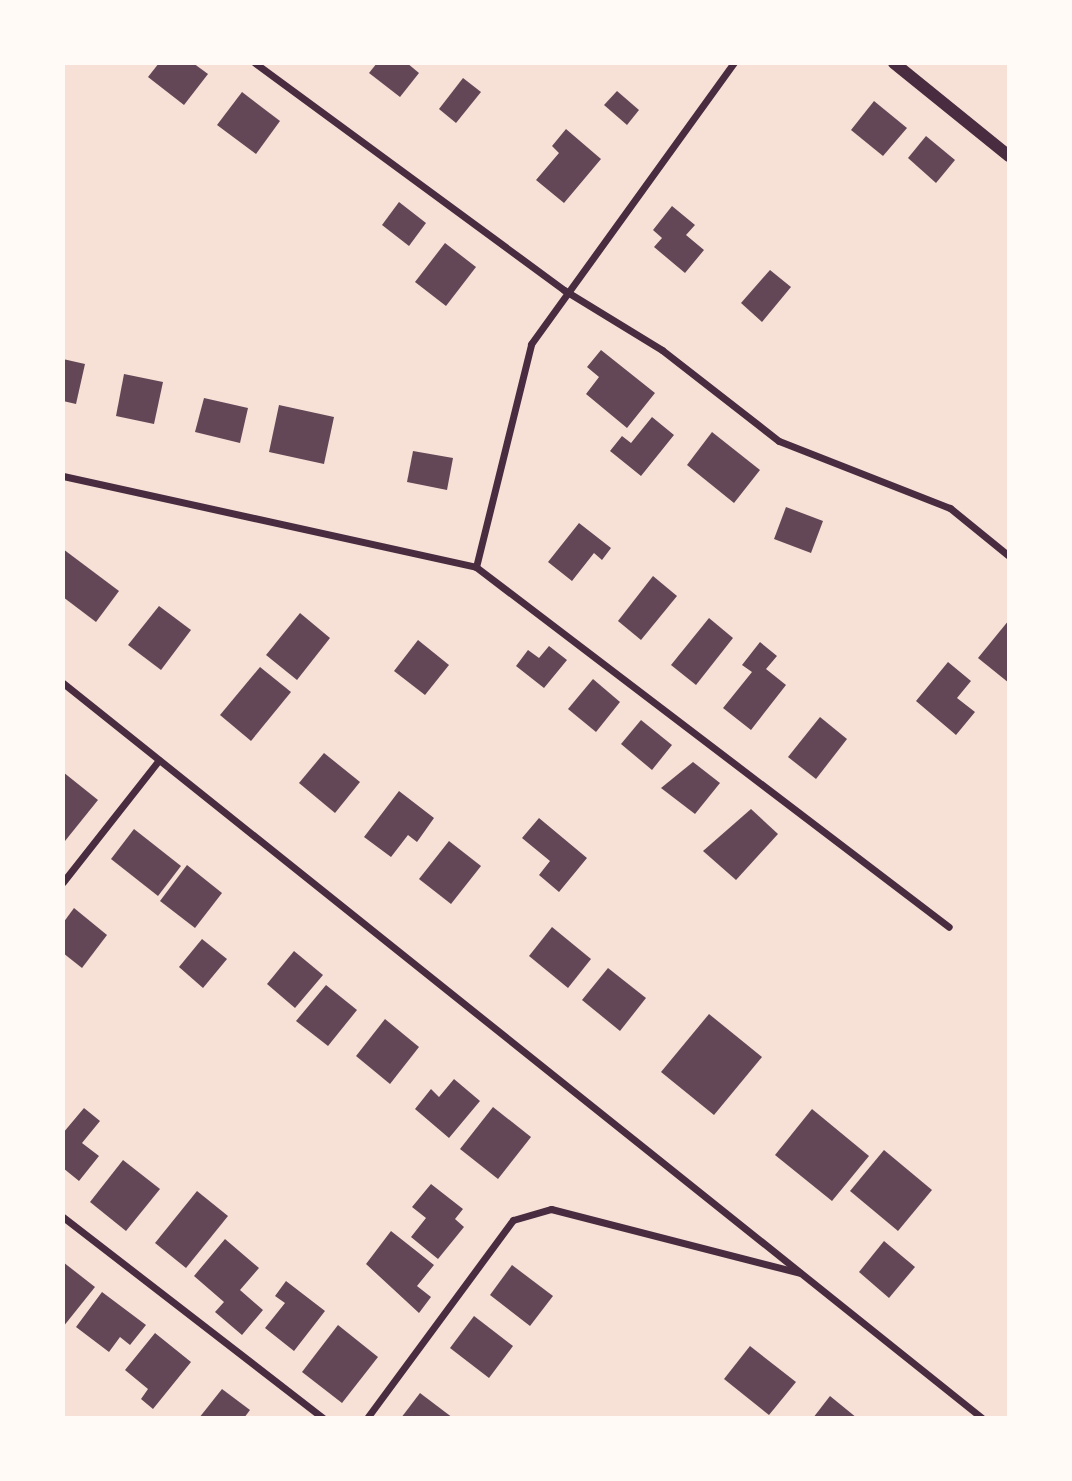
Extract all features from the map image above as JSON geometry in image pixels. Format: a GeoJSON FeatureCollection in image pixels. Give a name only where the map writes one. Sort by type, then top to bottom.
{"type":"FeatureCollection","features":[{"type":"Feature","properties":{"kind":"street"},"geometry":{"type":"LineString","coordinates":[[255,63],[565,290],[662,350],[779,442],[950,508],[1009,556]]}},
{"type":"Feature","properties":{"kind":"street"},"geometry":{"type":"LineString","coordinates":[[476,567],[531,344],[565,290],[734,63]]}},
{"type":"Feature","properties":{"kind":"street"},"geometry":{"type":"LineString","coordinates":[[894,63],[1009,156]]}},
{"type":"Feature","properties":{"kind":"street"},"geometry":{"type":"LineString","coordinates":[[63,476],[476,567],[949,928]]}},
{"type":"Feature","properties":{"kind":"street"},"geometry":{"type":"LineString","coordinates":[[63,683],[982,1418]]}},
{"type":"Feature","properties":{"kind":"street"},"geometry":{"type":"LineString","coordinates":[[63,882],[159,760]]}},
{"type":"Feature","properties":{"kind":"street"},"geometry":{"type":"LineString","coordinates":[[367,1418],[513,1220],[551,1209],[804,1274]]}},
{"type":"Feature","properties":{"kind":"street"},"geometry":{"type":"LineString","coordinates":[[63,1217],[323,1418]]}},
{"type":"Feature","properties":{"kind":"building"},"geometry":{"type":"Polygon","coordinates":[[[159,63],[193,63],[208,74],[184,105],[148,77],[159,63]]]}},
{"type":"Feature","properties":{"kind":"building"},"geometry":{"type":"Polygon","coordinates":[[[377,63],[407,63],[419,73],[400,97],[369,73],[377,63]]]}},
{"type":"Feature","properties":{"kind":"building"},"geometry":{"type":"Polygon","coordinates":[[[463,78],[481,92],[456,123],[439,109],[463,78]]]}},
{"type":"Feature","properties":{"kind":"building"},"geometry":{"type":"Polygon","coordinates":[[[617,91],[639,110],[627,125],[604,105],[617,91]]]}},
{"type":"Feature","properties":{"kind":"building"},"geometry":{"type":"Polygon","coordinates":[[[242,92],[280,121],[256,154],[217,125],[242,92]]]}},
{"type":"Feature","properties":{"kind":"building"},"geometry":{"type":"Polygon","coordinates":[[[874,101],[907,128],[883,156],[851,130],[874,101]]]}},
{"type":"Feature","properties":{"kind":"building"},"geometry":{"type":"Polygon","coordinates":[[[566,129],[601,159],[564,203],[536,180],[559,153],[552,146],[566,129]]]}},
{"type":"Feature","properties":{"kind":"building"},"geometry":{"type":"Polygon","coordinates":[[[926,136],[955,160],[936,183],[908,158],[926,136]]]}},
{"type":"Feature","properties":{"kind":"building"},"geometry":{"type":"Polygon","coordinates":[[[399,202],[426,223],[409,246],[382,225],[399,202]]]}},
{"type":"Feature","properties":{"kind":"building"},"geometry":{"type":"Polygon","coordinates":[[[672,206],[695,225],[686,235],[704,250],[685,273],[654,247],[662,238],[653,230],[672,206]]]}},
{"type":"Feature","properties":{"kind":"building"},"geometry":{"type":"Polygon","coordinates":[[[445,243],[476,267],[446,306],[415,282],[445,243]]]}},
{"type":"Feature","properties":{"kind":"building"},"geometry":{"type":"Polygon","coordinates":[[[770,270],[791,287],[762,322],[741,303],[770,270]]]}},
{"type":"Feature","properties":{"kind":"building"},"geometry":{"type":"Polygon","coordinates":[[[601,350],[655,393],[627,428],[586,394],[599,377],[587,367],[601,350]]]}},
{"type":"Feature","properties":{"kind":"building"},"geometry":{"type":"Polygon","coordinates":[[[63,359],[85,364],[76,404],[63,401],[63,359]]]}},
{"type":"Feature","properties":{"kind":"building"},"geometry":{"type":"Polygon","coordinates":[[[124,374],[163,382],[154,424],[116,416],[124,374]]]}},
{"type":"Feature","properties":{"kind":"building"},"geometry":{"type":"Polygon","coordinates":[[[204,398],[248,408],[240,443],[195,432],[204,398]]]}},
{"type":"Feature","properties":{"kind":"building"},"geometry":{"type":"Polygon","coordinates":[[[279,405],[334,417],[324,464],[269,452],[279,405]]]}},
{"type":"Feature","properties":{"kind":"building"},"geometry":{"type":"Polygon","coordinates":[[[652,417],[674,435],[641,476],[610,451],[622,436],[631,443],[652,417]]]}},
{"type":"Feature","properties":{"kind":"building"},"geometry":{"type":"Polygon","coordinates":[[[712,432],[760,470],[734,503],[687,465],[712,432]]]}},
{"type":"Feature","properties":{"kind":"building"},"geometry":{"type":"Polygon","coordinates":[[[413,451],[453,458],[447,490],[407,482],[413,451]]]}},
{"type":"Feature","properties":{"kind":"building"},"geometry":{"type":"Polygon","coordinates":[[[786,507],[823,521],[811,553],[774,539],[786,507]]]}},
{"type":"Feature","properties":{"kind":"building"},"geometry":{"type":"Polygon","coordinates":[[[579,523],[611,548],[602,560],[594,553],[572,581],[548,562],[579,523]]]}},
{"type":"Feature","properties":{"kind":"building"},"geometry":{"type":"Polygon","coordinates":[[[63,549],[119,591],[96,622],[63,597],[63,549]]]}},
{"type":"Feature","properties":{"kind":"building"},"geometry":{"type":"Polygon","coordinates":[[[653,576],[677,596],[641,640],[618,621],[653,576]]]}},
{"type":"Feature","properties":{"kind":"building"},"geometry":{"type":"Polygon","coordinates":[[[159,606],[191,630],[161,670],[128,645],[159,606]]]}},
{"type":"Feature","properties":{"kind":"building"},"geometry":{"type":"Polygon","coordinates":[[[300,613],[330,638],[297,680],[266,655],[300,613]]]}},
{"type":"Feature","properties":{"kind":"building"},"geometry":{"type":"Polygon","coordinates":[[[709,618],[733,638],[696,685],[671,665],[709,618]]]}},
{"type":"Feature","properties":{"kind":"building"},"geometry":{"type":"Polygon","coordinates":[[[1009,620],[1009,683],[978,658],[1009,620]]]}},
{"type":"Feature","properties":{"kind":"building"},"geometry":{"type":"Polygon","coordinates":[[[418,640],[449,665],[425,695],[394,671],[418,640]]]}},
{"type":"Feature","properties":{"kind":"building"},"geometry":{"type":"Polygon","coordinates":[[[760,642],[777,656],[766,669],[786,685],[751,730],[723,708],[752,672],[742,665],[760,642]]]}},
{"type":"Feature","properties":{"kind":"building"},"geometry":{"type":"Polygon","coordinates":[[[549,646],[567,660],[544,688],[516,666],[528,650],[539,658],[549,646]]]}},
{"type":"Feature","properties":{"kind":"building"},"geometry":{"type":"Polygon","coordinates":[[[948,662],[971,681],[957,698],[975,712],[956,735],[916,701],[948,662]]]}},
{"type":"Feature","properties":{"kind":"building"},"geometry":{"type":"Polygon","coordinates":[[[260,667],[291,692],[251,741],[220,715],[260,667]]]}},
{"type":"Feature","properties":{"kind":"building"},"geometry":{"type":"Polygon","coordinates":[[[593,679],[620,702],[596,732],[568,709],[593,679]]]}},
{"type":"Feature","properties":{"kind":"building"},"geometry":{"type":"Polygon","coordinates":[[[820,717],[847,739],[816,779],[788,757],[820,717]]]}},
{"type":"Feature","properties":{"kind":"building"},"geometry":{"type":"Polygon","coordinates":[[[641,720],[672,745],[652,770],[621,744],[641,720]]]}},
{"type":"Feature","properties":{"kind":"building"},"geometry":{"type":"Polygon","coordinates":[[[324,753],[360,782],[335,813],[299,783],[324,753]]]}},
{"type":"Feature","properties":{"kind":"building"},"geometry":{"type":"Polygon","coordinates":[[[693,762],[720,783],[695,814],[661,788],[693,762]]]}},
{"type":"Feature","properties":{"kind":"building"},"geometry":{"type":"Polygon","coordinates":[[[63,772],[98,800],[65,841],[63,840],[63,772]]]}},
{"type":"Feature","properties":{"kind":"building"},"geometry":{"type":"Polygon","coordinates":[[[399,791],[434,818],[417,842],[408,835],[391,857],[364,837],[399,791]]]}},
{"type":"Feature","properties":{"kind":"building"},"geometry":{"type":"Polygon","coordinates":[[[751,809],[778,834],[736,880],[703,851],[751,809]]]}},
{"type":"Feature","properties":{"kind":"building"},"geometry":{"type":"Polygon","coordinates":[[[539,818],[587,858],[559,892],[539,875],[550,861],[522,838],[539,818]]]}},
{"type":"Feature","properties":{"kind":"building"},"geometry":{"type":"Polygon","coordinates":[[[134,829],[181,866],[158,896],[111,859],[134,829]]]}},
{"type":"Feature","properties":{"kind":"building"},"geometry":{"type":"Polygon","coordinates":[[[449,841],[481,866],[451,904],[419,879],[449,841]]]}},
{"type":"Feature","properties":{"kind":"building"},"geometry":{"type":"Polygon","coordinates":[[[187,865],[222,893],[195,928],[160,901],[187,865]]]}},
{"type":"Feature","properties":{"kind":"building"},"geometry":{"type":"Polygon","coordinates":[[[74,908],[107,935],[82,968],[63,953],[63,923],[74,908]]]}},
{"type":"Feature","properties":{"kind":"building"},"geometry":{"type":"Polygon","coordinates":[[[552,927],[591,959],[568,988],[529,956],[552,927]]]}},
{"type":"Feature","properties":{"kind":"building"},"geometry":{"type":"Polygon","coordinates":[[[202,939],[227,959],[203,988],[179,967],[202,939]]]}},
{"type":"Feature","properties":{"kind":"building"},"geometry":{"type":"Polygon","coordinates":[[[294,951],[323,975],[295,1008],[267,984],[294,951]]]}},
{"type":"Feature","properties":{"kind":"building"},"geometry":{"type":"Polygon","coordinates":[[[608,968],[646,998],[620,1031],[582,1000],[608,968]]]}},
{"type":"Feature","properties":{"kind":"building"},"geometry":{"type":"Polygon","coordinates":[[[326,985],[357,1010],[328,1046],[296,1021],[326,985]]]}},
{"type":"Feature","properties":{"kind":"building"},"geometry":{"type":"Polygon","coordinates":[[[709,1014],[762,1057],[714,1115],[661,1072],[709,1014]]]}},
{"type":"Feature","properties":{"kind":"building"},"geometry":{"type":"Polygon","coordinates":[[[385,1019],[419,1047],[390,1084],[356,1056],[385,1019]]]}},
{"type":"Feature","properties":{"kind":"building"},"geometry":{"type":"Polygon","coordinates":[[[454,1079],[480,1101],[449,1138],[415,1109],[431,1089],[439,1097],[454,1079]]]}},
{"type":"Feature","properties":{"kind":"building"},"geometry":{"type":"Polygon","coordinates":[[[493,1107],[531,1137],[498,1179],[460,1149],[493,1107]]]}},
{"type":"Feature","properties":{"kind":"building"},"geometry":{"type":"Polygon","coordinates":[[[84,1108],[100,1121],[82,1143],[99,1156],[79,1181],[63,1168],[63,1133],[84,1108]]]}},
{"type":"Feature","properties":{"kind":"building"},"geometry":{"type":"Polygon","coordinates":[[[812,1109],[869,1156],[832,1201],[775,1155],[812,1109]]]}},
{"type":"Feature","properties":{"kind":"building"},"geometry":{"type":"Polygon","coordinates":[[[884,1150],[932,1190],[898,1231],[850,1191],[884,1150]]]}},
{"type":"Feature","properties":{"kind":"building"},"geometry":{"type":"Polygon","coordinates":[[[123,1160],[160,1189],[126,1231],[90,1202],[123,1160]]]}},
{"type":"Feature","properties":{"kind":"building"},"geometry":{"type":"Polygon","coordinates":[[[431,1184],[463,1209],[455,1219],[464,1227],[438,1259],[411,1237],[426,1218],[412,1207],[431,1184]]]}},
{"type":"Feature","properties":{"kind":"building"},"geometry":{"type":"Polygon","coordinates":[[[197,1191],[228,1216],[186,1268],[155,1243],[197,1191]]]}},
{"type":"Feature","properties":{"kind":"building"},"geometry":{"type":"Polygon","coordinates":[[[391,1231],[434,1265],[417,1286],[431,1297],[419,1313],[366,1264],[391,1231]]]}},
{"type":"Feature","properties":{"kind":"building"},"geometry":{"type":"Polygon","coordinates":[[[225,1239],[259,1268],[240,1290],[263,1310],[242,1335],[215,1312],[224,1302],[194,1276],[225,1239]]]}},
{"type":"Feature","properties":{"kind":"building"},"geometry":{"type":"Polygon","coordinates":[[[884,1241],[915,1267],[889,1298],[859,1272],[884,1241]]]}},
{"type":"Feature","properties":{"kind":"building"},"geometry":{"type":"Polygon","coordinates":[[[63,1262],[95,1287],[63,1327],[63,1262]]]}},
{"type":"Feature","properties":{"kind":"building"},"geometry":{"type":"Polygon","coordinates":[[[512,1265],[553,1296],[530,1326],[490,1295],[512,1265]]]}},
{"type":"Feature","properties":{"kind":"building"},"geometry":{"type":"Polygon","coordinates":[[[286,1281],[325,1311],[294,1351],[265,1328],[285,1303],[275,1296],[286,1281]]]}},
{"type":"Feature","properties":{"kind":"building"},"geometry":{"type":"Polygon","coordinates":[[[102,1292],[146,1325],[130,1345],[120,1337],[109,1352],[76,1327],[102,1292]]]}},
{"type":"Feature","properties":{"kind":"building"},"geometry":{"type":"Polygon","coordinates":[[[474,1316],[513,1346],[489,1378],[450,1348],[474,1316]]]}},
{"type":"Feature","properties":{"kind":"building"},"geometry":{"type":"Polygon","coordinates":[[[338,1325],[378,1357],[342,1403],[302,1372],[338,1325]]]}},
{"type":"Feature","properties":{"kind":"building"},"geometry":{"type":"Polygon","coordinates":[[[155,1333],[191,1362],[153,1409],[141,1399],[148,1389],[125,1370],[155,1333]]]}},
{"type":"Feature","properties":{"kind":"building"},"geometry":{"type":"Polygon","coordinates":[[[750,1346],[796,1382],[769,1415],[724,1379],[750,1346]]]}},
{"type":"Feature","properties":{"kind":"building"},"geometry":{"type":"Polygon","coordinates":[[[222,1389],[250,1410],[244,1418],[199,1418],[222,1389]]]}},
{"type":"Feature","properties":{"kind":"building"},"geometry":{"type":"Polygon","coordinates":[[[420,1393],[453,1418],[401,1418],[420,1393]]]}},
{"type":"Feature","properties":{"kind":"building"},"geometry":{"type":"Polygon","coordinates":[[[830,1396],[857,1418],[813,1418],[830,1396]]]}}]}
